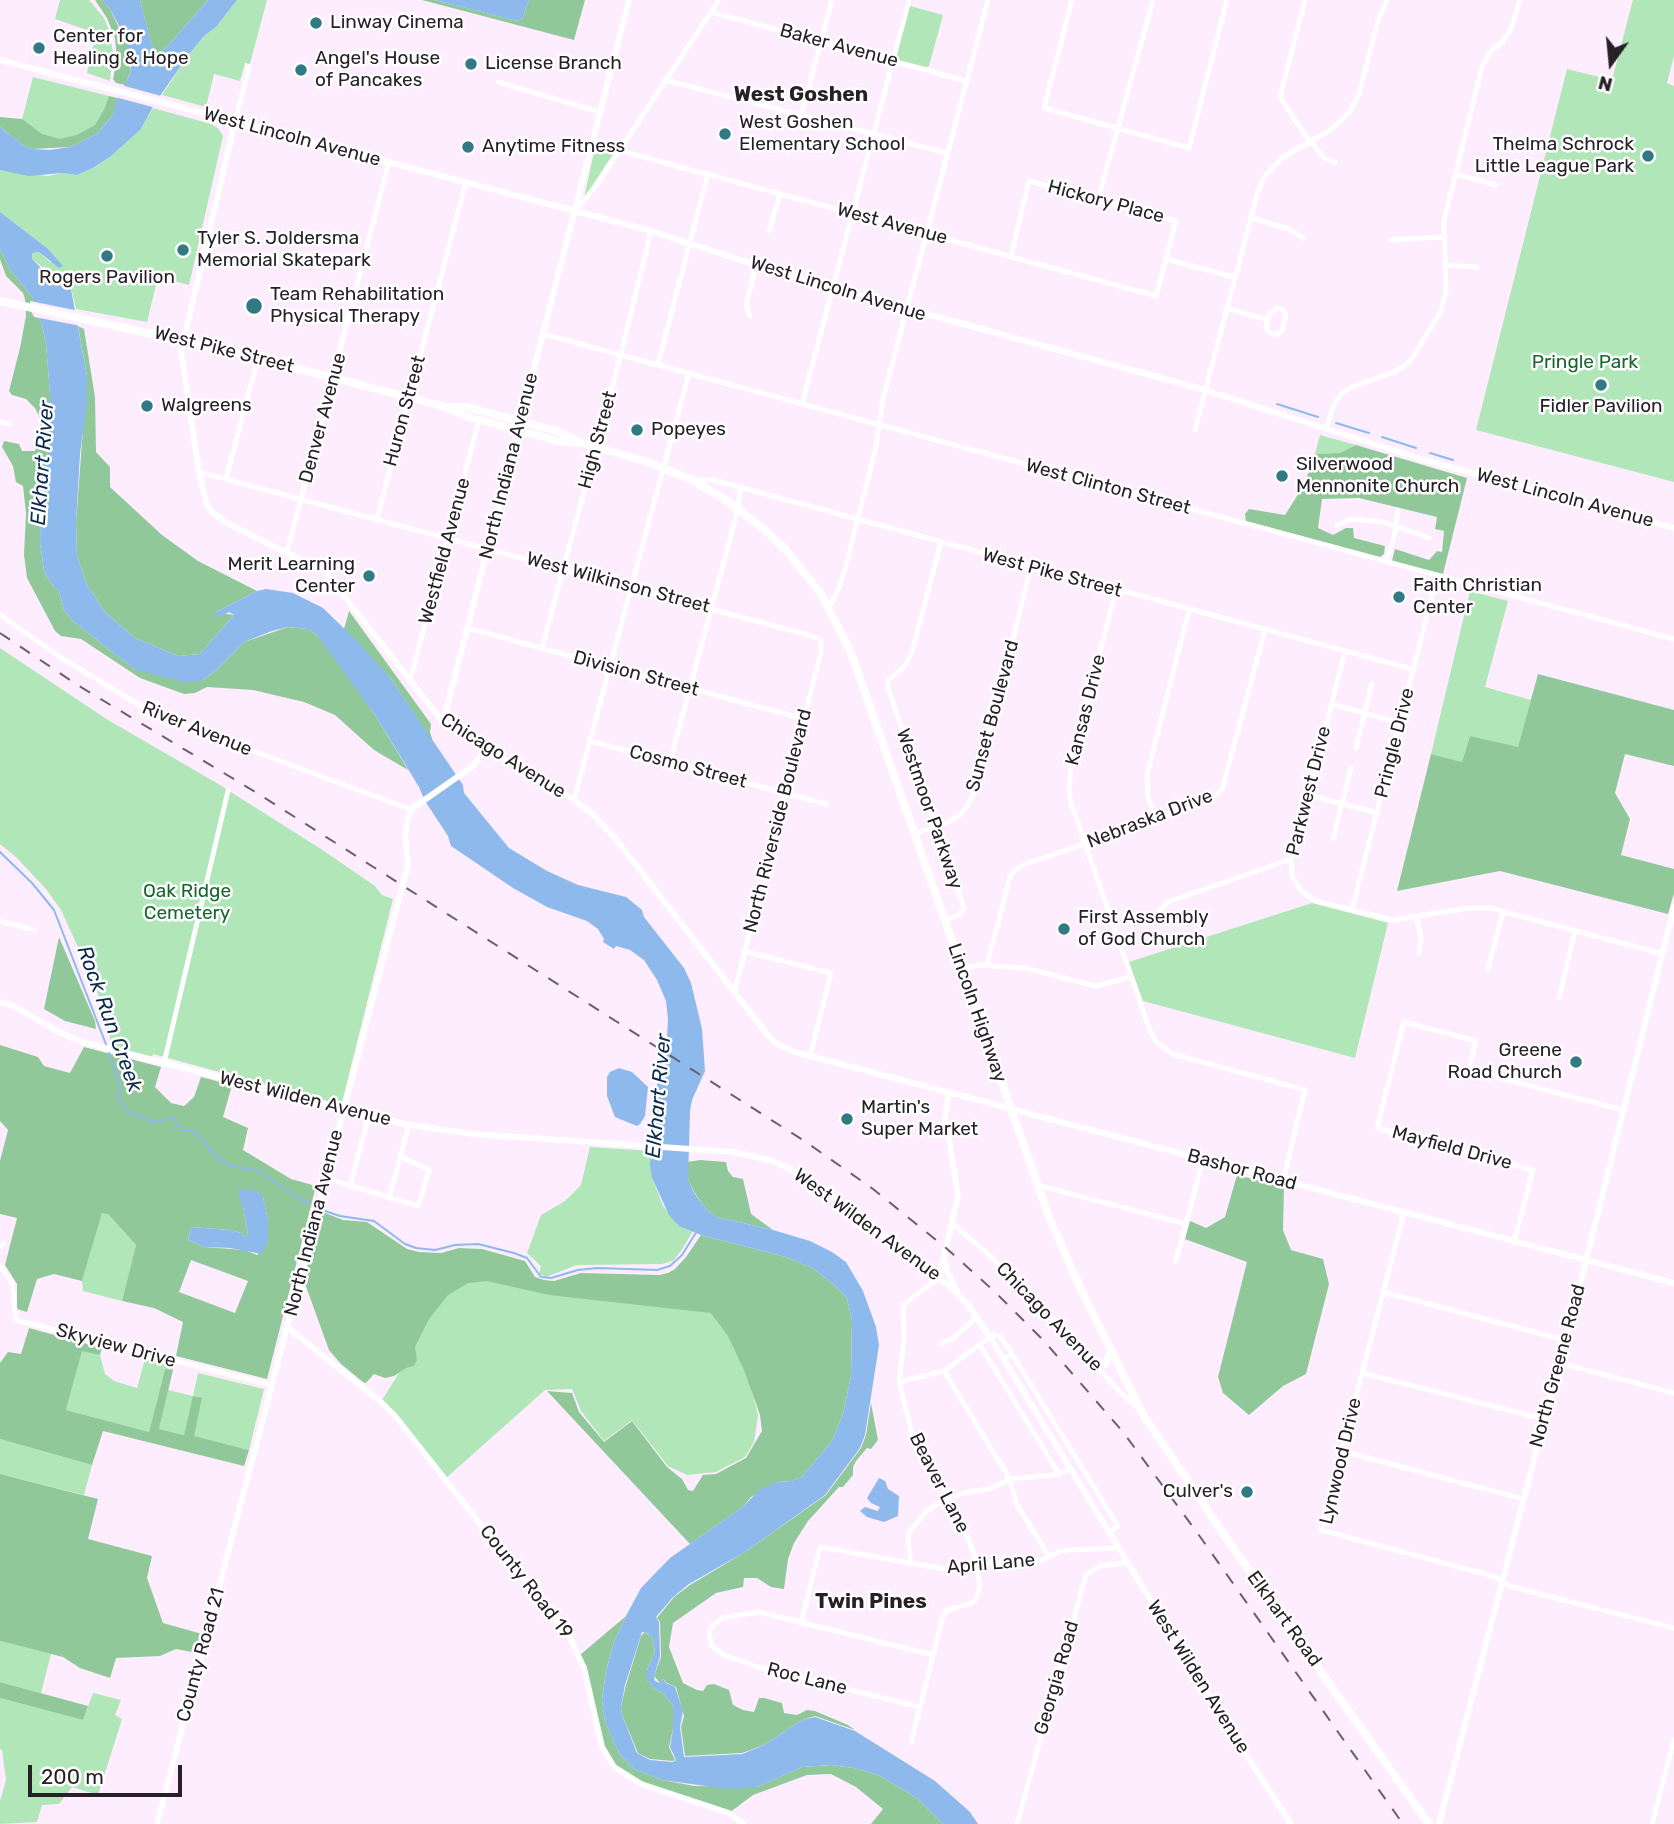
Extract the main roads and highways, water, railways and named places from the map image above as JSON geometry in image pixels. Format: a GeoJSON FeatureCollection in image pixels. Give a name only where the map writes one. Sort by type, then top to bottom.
{"type":"FeatureCollection","features":[{"type":"Feature","properties":{"kind":"highway","name":"West Pike Street"},"geometry":{"type":"LineString","coordinates":[[1,304],[183,340],[446,407],[479,420],[519,426]]}},
{"type":"Feature","properties":{"kind":"highway","name":"West Pike Street"},"geometry":{"type":"LineString","coordinates":[[446,407],[467,407],[558,441],[596,447],[664,467],[692,480],[737,508],[765,530],[788,552],[829,607]]}},
{"type":"Feature","properties":{"kind":"highway","name":"Lincoln Highway"},"geometry":{"type":"LineString","coordinates":[[829,607],[850,650],[1037,1185],[1063,1249],[1142,1413]]}},
{"type":"Feature","properties":{"kind":"highway"},"geometry":{"type":"LineString","coordinates":[[1094,1363],[1105,1364],[1111,1352]]}},
{"type":"Feature","properties":{"kind":"highway","name":"Elkhart Road"},"geometry":{"type":"LineString","coordinates":[[1142,1413],[1225,1536],[1429,1824]]}},
{"type":"Feature","properties":{"kind":"water"},"geometry":{"type":"Polygon","coordinates":[[[102,0],[140,0],[153,49],[158,53],[166,48],[208,0],[237,0],[216,27],[204,36],[190,53],[155,103],[141,129],[111,156],[77,175],[62,173],[29,176],[0,170],[0,127],[23,145],[49,150],[70,147],[97,134],[113,115],[115,104],[130,74],[131,63],[124,35],[102,0]]]}},
{"type":"Feature","properties":{"kind":"water"},"geometry":{"type":"Polygon","coordinates":[[[435,0],[529,0],[522,19],[517,21],[435,0]]]}},
{"type":"Feature","properties":{"kind":"water","name":"Elkhart River"},"geometry":{"type":"Polygon","coordinates":[[[0,212],[47,248],[63,266],[59,268],[39,252],[32,253],[32,259],[40,267],[54,276],[60,278],[67,275],[69,278],[87,376],[76,522],[77,556],[86,583],[104,611],[135,638],[178,656],[200,654],[234,615],[229,612],[219,617],[215,616],[216,612],[257,591],[266,589],[293,593],[323,608],[391,679],[463,785],[464,793],[509,848],[547,871],[578,885],[626,897],[642,910],[644,917],[684,968],[691,983],[702,1029],[705,1071],[690,1111],[688,1179],[706,1209],[717,1217],[810,1241],[832,1252],[846,1262],[863,1291],[876,1327],[879,1345],[865,1435],[860,1448],[825,1495],[745,1552],[689,1584],[673,1597],[656,1617],[659,1622],[660,1657],[655,1681],[660,1683],[663,1679],[675,1687],[683,1711],[680,1727],[684,1757],[742,1754],[764,1745],[802,1720],[815,1717],[855,1731],[935,1781],[970,1812],[978,1824],[943,1824],[918,1799],[899,1787],[878,1775],[854,1768],[831,1765],[802,1767],[757,1787],[727,1789],[662,1780],[634,1769],[619,1753],[605,1722],[602,1700],[614,1642],[626,1616],[641,1588],[670,1558],[744,1506],[760,1489],[802,1477],[832,1441],[843,1414],[851,1376],[852,1321],[847,1298],[812,1268],[786,1257],[701,1235],[679,1226],[669,1215],[652,1178],[650,1165],[659,1066],[667,1038],[668,1019],[666,1001],[657,980],[644,960],[630,950],[616,946],[614,949],[603,942],[598,929],[587,921],[547,907],[513,888],[451,846],[448,836],[375,715],[317,635],[308,629],[288,627],[272,631],[244,642],[213,673],[201,681],[183,682],[134,669],[73,621],[64,610],[59,591],[44,571],[40,542],[41,489],[50,438],[46,344],[42,324],[33,308],[33,298],[11,271],[0,249],[0,212]],[[642,1632],[625,1685],[622,1715],[637,1753],[650,1760],[673,1762],[676,1760],[670,1747],[673,1706],[662,1692],[656,1690],[647,1680],[647,1670],[655,1652],[652,1637],[642,1632]]]}},
{"type":"Feature","properties":{"kind":"water"},"geometry":{"type":"Polygon","coordinates":[[[619,1068],[632,1072],[648,1087],[645,1116],[637,1126],[615,1117],[607,1096],[607,1077],[610,1072],[619,1068]]]}},
{"type":"Feature","properties":{"kind":"water"},"geometry":{"type":"Polygon","coordinates":[[[240,1189],[257,1191],[263,1197],[268,1220],[268,1240],[262,1254],[205,1247],[188,1240],[191,1227],[230,1230],[245,1237],[248,1235],[238,1193],[240,1189]]]}},
{"type":"Feature","properties":{"kind":"water"},"geometry":{"type":"Polygon","coordinates":[[[879,1478],[885,1481],[888,1489],[899,1496],[898,1516],[884,1522],[867,1517],[860,1511],[865,1507],[878,1511],[880,1507],[867,1498],[879,1478]]]}},
{"type":"Feature","properties":{"kind":"waterway"},"geometry":{"type":"LineString","coordinates":[[1277,404],[1318,417]]}},
{"type":"Feature","properties":{"kind":"waterway"},"geometry":{"type":"LineString","coordinates":[[1336,423],[1369,433]]}},
{"type":"Feature","properties":{"kind":"waterway"},"geometry":{"type":"LineString","coordinates":[[1382,437],[1416,448]]}},
{"type":"Feature","properties":{"kind":"waterway"},"geometry":{"type":"LineString","coordinates":[[1430,453],[1453,460]]}},
{"type":"Feature","properties":{"kind":"waterway","name":"Rock Run Creek"},"geometry":{"type":"LineString","coordinates":[[0,852],[32,883],[54,910],[107,1047]]}},
{"type":"Feature","properties":{"kind":"waterway","name":"Rock Run Creek"},"geometry":{"type":"LineString","coordinates":[[109,1052],[118,1080],[119,1097],[127,1112],[155,1122],[173,1118],[181,1130],[197,1133],[218,1159],[231,1166],[259,1171],[298,1198],[317,1207]]}},
{"type":"Feature","properties":{"kind":"waterway","name":"Rock Run Creek"},"geometry":{"type":"LineString","coordinates":[[322,1210],[340,1216],[374,1221],[405,1244],[416,1248],[435,1250],[455,1245],[478,1244],[514,1253],[527,1258],[541,1277],[551,1278],[597,1268],[657,1270],[670,1266],[682,1255],[697,1231]]}},
{"type":"Feature","properties":{"kind":"railway"},"geometry":{"type":"LineString","coordinates":[[0,633],[79,686],[257,793],[806,1142],[873,1189],[946,1248],[1044,1341],[1123,1432],[1403,1824]]}},
{"type":"Feature","properties":{"kind":"place","name":"Linway Cinema"},"geometry":{"type":"Point","coordinates":[316,23]}},
{"type":"Feature","properties":{"kind":"place","name":"Center for Healing & Hope"},"geometry":{"type":"Point","coordinates":[39,48]}},
{"type":"Feature","properties":{"kind":"place","name":"License Branch"},"geometry":{"type":"Point","coordinates":[471,64]}},
{"type":"Feature","properties":{"kind":"place","name":"Angel's House of Pancakes"},"geometry":{"type":"Point","coordinates":[301,70]}},
{"type":"Feature","properties":{"kind":"place","name":"West Goshen Elementary School"},"geometry":{"type":"Point","coordinates":[725,134]}},
{"type":"Feature","properties":{"kind":"place","name":"Anytime Fitness"},"geometry":{"type":"Point","coordinates":[468,147]}},
{"type":"Feature","properties":{"kind":"place","name":"Thelma Schrock Little League Park"},"geometry":{"type":"Point","coordinates":[1648,156]}},
{"type":"Feature","properties":{"kind":"place","name":"Tyler S. Joldersma Memorial Skatepark"},"geometry":{"type":"Point","coordinates":[183,250]}},
{"type":"Feature","properties":{"kind":"place","name":"Rogers Pavilion"},"geometry":{"type":"Point","coordinates":[107,256]}},
{"type":"Feature","properties":{"kind":"place","name":"Team Rehabilitation Physical Therapy"},"geometry":{"type":"Point","coordinates":[254,306]}},
{"type":"Feature","properties":{"kind":"place","name":"Fidler Pavilion"},"geometry":{"type":"Point","coordinates":[1601,385]}},
{"type":"Feature","properties":{"kind":"place","name":"Walgreens"},"geometry":{"type":"Point","coordinates":[147,406]}},
{"type":"Feature","properties":{"kind":"place","name":"Popeyes"},"geometry":{"type":"Point","coordinates":[637,430]}},
{"type":"Feature","properties":{"kind":"place","name":"Silverwood Mennonite Church"},"geometry":{"type":"Point","coordinates":[1282,476]}},
{"type":"Feature","properties":{"kind":"place","name":"Merit Learning Center"},"geometry":{"type":"Point","coordinates":[369,576]}},
{"type":"Feature","properties":{"kind":"place","name":"Faith Christian Center"},"geometry":{"type":"Point","coordinates":[1399,597]}},
{"type":"Feature","properties":{"kind":"place","name":"First Assembly of God Church"},"geometry":{"type":"Point","coordinates":[1064,929]}},
{"type":"Feature","properties":{"kind":"place","name":"Greene Road Church"},"geometry":{"type":"Point","coordinates":[1576,1062]}},
{"type":"Feature","properties":{"kind":"place","name":"Martin's Super Market"},"geometry":{"type":"Point","coordinates":[847,1119]}},
{"type":"Feature","properties":{"kind":"place","name":"Culver's"},"geometry":{"type":"Point","coordinates":[1247,1492]}},
{"type":"Feature","properties":{"kind":"district","name":"West Goshen"},"geometry":{"type":"Point","coordinates":[801,95]}},
{"type":"Feature","properties":{"kind":"district","name":"Twin Pines"},"geometry":{"type":"Point","coordinates":[871,1602]}},
{"type":"Feature","properties":{"kind":"park label","name":"Pringle Park"},"geometry":{"type":"Point","coordinates":[1585,363]}},
{"type":"Feature","properties":{"kind":"park label","name":"Oak Ridge Cemetery"},"geometry":{"type":"Point","coordinates":[187,903]}}]}
